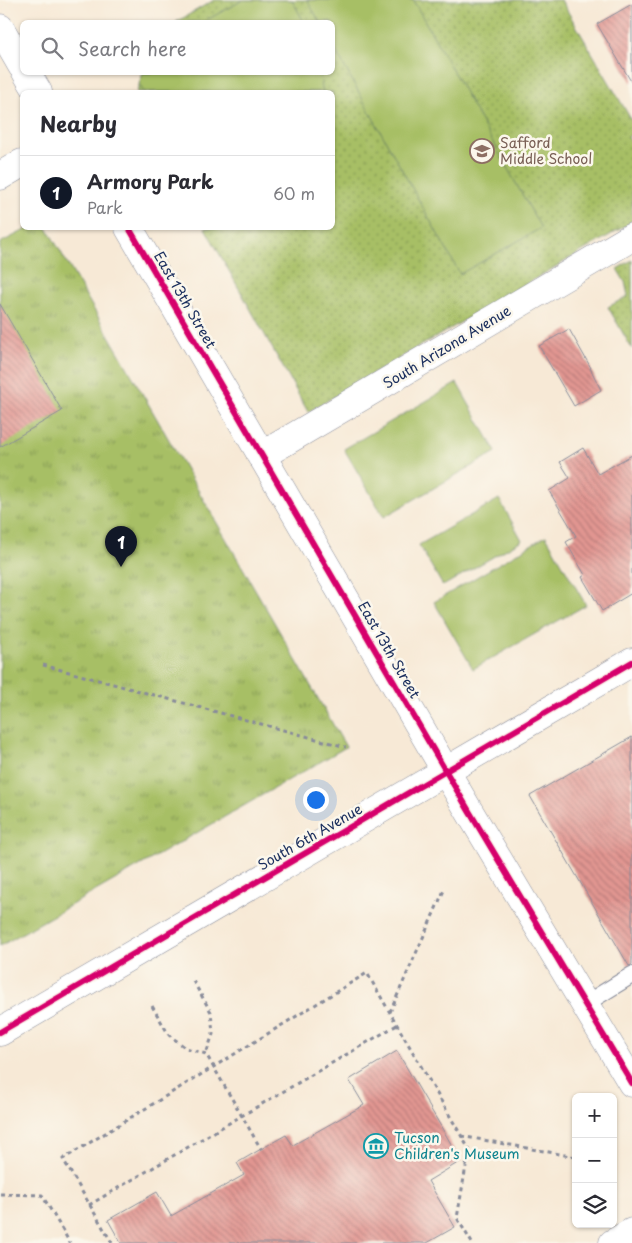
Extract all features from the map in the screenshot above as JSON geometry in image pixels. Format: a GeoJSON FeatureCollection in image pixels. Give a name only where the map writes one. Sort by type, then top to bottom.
{"type":"FeatureCollection","features":[{"type":"Feature","properties":{"kind":"street"},"geometry":{"type":"LineString","coordinates":[[0,28],[20,63]]}},
{"type":"Feature","properties":{"kind":"street"},"geometry":{"type":"LineString","coordinates":[[28,75],[37,90]]}},
{"type":"Feature","properties":{"kind":"street"},"geometry":{"type":"LineString","coordinates":[[0,176],[20,164]]}},
{"type":"Feature","properties":{"kind":"street","name":"East 13th Street"},"geometry":{"type":"LineString","coordinates":[[130,230],[446,772],[632,1083]]}},
{"type":"Feature","properties":{"kind":"street","name":"South Arizona Avenue"},"geometry":{"type":"LineString","coordinates":[[262,456],[632,237]]}},
{"type":"Feature","properties":{"kind":"street","name":"South 6th Avenue"},"geometry":{"type":"LineString","coordinates":[[0,1032],[632,662]]}},
{"type":"Feature","properties":{"kind":"street"},"geometry":{"type":"LineString","coordinates":[[614,1243],[632,1232]]}},
{"type":"Feature","properties":{"kind":"lane"},"geometry":{"type":"LineString","coordinates":[[585,1004],[632,975]]}},
{"type":"Feature","properties":{"kind":"path"},"geometry":{"type":"LineString","coordinates":[[43,665],[346,747]]}},
{"type":"Feature","properties":{"kind":"path"},"geometry":{"type":"LineString","coordinates":[[390,1012],[445,888]]}},
{"type":"Feature","properties":{"kind":"path"},"geometry":{"type":"LineString","coordinates":[[112,1243],[63,1159],[367,973],[469,1149],[457,1218],[472,1243]]}},
{"type":"Feature","properties":{"kind":"path"},"geometry":{"type":"LineString","coordinates":[[193,981],[211,1012],[213,1034],[206,1054],[260,1149]]}},
{"type":"Feature","properties":{"kind":"path"},"geometry":{"type":"LineString","coordinates":[[152,1006],[169,1035],[186,1048],[206,1054]]}},
{"type":"Feature","properties":{"kind":"path"},"geometry":{"type":"LineString","coordinates":[[89,1205],[397,1025]]}},
{"type":"Feature","properties":{"kind":"path"},"geometry":{"type":"LineString","coordinates":[[461,1136],[572,1156]]}},
{"type":"Feature","properties":{"kind":"path"},"geometry":{"type":"LineString","coordinates":[[0,1194],[42,1195],[70,1243]]}},
{"type":"Feature","properties":{"kind":"green space","name":"Safford Middle School"},"geometry":{"type":"Polygon","coordinates":[[[214,0],[561,0],[632,121],[632,134],[628,137],[632,143],[632,222],[308,412],[206,230],[335,230],[335,90],[138,90],[142,75],[335,75],[335,20],[179,20],[214,0]]]}},
{"type":"Feature","properties":{"kind":"green space"},"geometry":{"type":"Polygon","coordinates":[[[243,0],[292,0],[303,20],[207,20],[243,0]]]}},
{"type":"Feature","properties":{"kind":"green space"},"geometry":{"type":"Polygon","coordinates":[[[307,0],[413,0],[541,228],[460,274],[335,50],[335,20],[319,20],[307,0]]]}},
{"type":"Feature","properties":{"kind":"green space"},"geometry":{"type":"Polygon","coordinates":[[[142,75],[319,75],[323,90],[143,90],[139,84],[142,75]]]}},
{"type":"Feature","properties":{"kind":"green space"},"geometry":{"type":"Polygon","coordinates":[[[25,230],[48,230],[346,747],[0,946],[0,243],[25,230]]]}},
{"type":"Feature","properties":{"kind":"green space"},"geometry":{"type":"Polygon","coordinates":[[[632,260],[632,349],[608,307],[628,296],[625,282],[617,269],[632,260]]]}},
{"type":"Feature","properties":{"kind":"green space"},"geometry":{"type":"Polygon","coordinates":[[[457,383],[496,452],[384,517],[344,449],[457,383]]]}},
{"type":"Feature","properties":{"kind":"green space"},"geometry":{"type":"Polygon","coordinates":[[[499,499],[522,540],[443,586],[419,545],[499,499]]]}},
{"type":"Feature","properties":{"kind":"green space"},"geometry":{"type":"Polygon","coordinates":[[[546,536],[586,605],[473,669],[434,602],[546,536]]]}},
{"type":"Feature","properties":{"kind":"building"},"geometry":{"type":"Polygon","coordinates":[[[632,4],[632,83],[597,24],[632,4]]]}},
{"type":"Feature","properties":{"kind":"building"},"geometry":{"type":"Polygon","coordinates":[[[0,304],[62,411],[0,447],[0,304]]]}},
{"type":"Feature","properties":{"kind":"building"},"geometry":{"type":"Polygon","coordinates":[[[569,329],[601,390],[574,406],[539,346],[569,329]]]}},
{"type":"Feature","properties":{"kind":"building"},"geometry":{"type":"Polygon","coordinates":[[[583,448],[598,474],[632,455],[632,593],[602,611],[582,577],[585,575],[566,542],[576,536],[549,491],[570,478],[560,462],[583,448]]]}},
{"type":"Feature","properties":{"kind":"building"},"geometry":{"type":"Polygon","coordinates":[[[632,737],[632,965],[629,966],[530,796],[632,737]]]}},
{"type":"Feature","properties":{"kind":"building","name":"Tucson Children's Museum"},"geometry":{"type":"Polygon","coordinates":[[[397,1051],[461,1161],[428,1181],[455,1227],[427,1243],[121,1243],[108,1220],[157,1192],[171,1216],[244,1175],[237,1163],[261,1149],[286,1135],[293,1145],[364,1105],[349,1080],[397,1051]]]}},
{"type":"Feature","properties":{"kind":"cycle path"},"geometry":{"type":"LineString","coordinates":[[130,230],[469,811],[632,1083]]}},
{"type":"Feature","properties":{"kind":"cycle path"},"geometry":{"type":"LineString","coordinates":[[0,1032],[632,662]]}},
{"type":"Feature","properties":{"kind":"place","name":"Safford Middle School"},"geometry":{"type":"Point","coordinates":[482,151]}},
{"type":"Feature","properties":{"kind":"place","name":"Armory Park"},"geometry":{"type":"Point","coordinates":[121,567]}},
{"type":"Feature","properties":{"kind":"place","name":"Tucson Children's Museum"},"geometry":{"type":"Point","coordinates":[376,1146]}}]}
